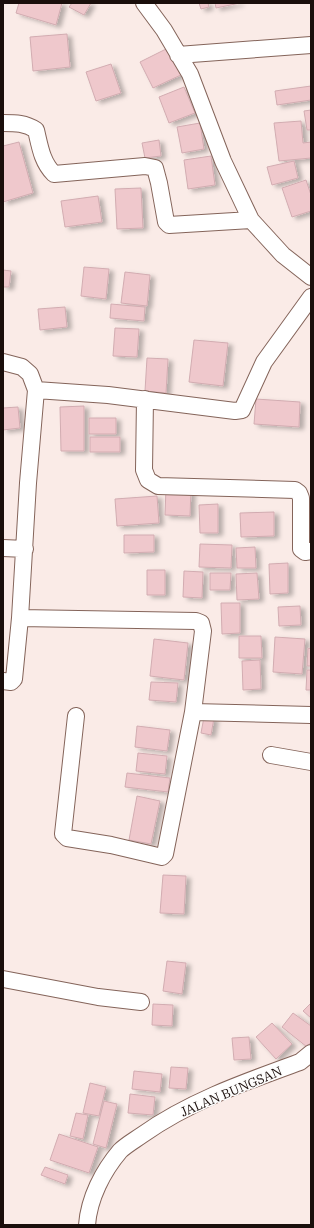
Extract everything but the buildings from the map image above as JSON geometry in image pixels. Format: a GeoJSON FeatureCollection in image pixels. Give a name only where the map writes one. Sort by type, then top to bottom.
{"type":"FeatureCollection","features":[{"type":"Feature","properties":{"kind":"street"},"geometry":{"type":"LineString","coordinates":[[144,3],[164,30],[190,74],[223,161],[252,220],[267,240],[311,277]]}},
{"type":"Feature","properties":{"kind":"street"},"geometry":{"type":"LineString","coordinates":[[178,54],[311,45]]}},
{"type":"Feature","properties":{"kind":"street"},"geometry":{"type":"LineString","coordinates":[[3,123],[21,123],[29,125],[36,130],[41,154],[47,167],[54,174],[145,166],[155,168],[166,222],[169,225],[252,220]]}},
{"type":"Feature","properties":{"kind":"street"},"geometry":{"type":"LineString","coordinates":[[36,390],[108,395],[235,411],[242,410],[264,362],[311,298]]}},
{"type":"Feature","properties":{"kind":"street"},"geometry":{"type":"LineString","coordinates":[[3,362],[22,367],[30,374],[36,390],[28,483],[20,618],[14,679],[11,682],[3,681]]}},
{"type":"Feature","properties":{"kind":"street"},"geometry":{"type":"LineString","coordinates":[[145,399],[144,470],[148,480],[158,486],[295,490],[299,493],[301,498],[301,549],[305,552],[311,551]]}},
{"type":"Feature","properties":{"kind":"street"},"geometry":{"type":"LineString","coordinates":[[3,548],[25,549]]}},
{"type":"Feature","properties":{"kind":"street"},"geometry":{"type":"LineString","coordinates":[[20,618],[196,621],[201,623],[203,631],[193,712],[165,854],[162,857],[111,845],[67,838],[63,834],[76,716]]}},
{"type":"Feature","properties":{"kind":"street"},"geometry":{"type":"LineString","coordinates":[[193,712],[311,715]]}},
{"type":"Feature","properties":{"kind":"street"},"geometry":{"type":"LineString","coordinates":[[271,755],[311,762]]}},
{"type":"Feature","properties":{"kind":"street"},"geometry":{"type":"LineString","coordinates":[[3,978],[98,997],[141,1002]]}},
{"type":"Feature","properties":{"kind":"street","name":"JALAN BUNGSAN"},"geometry":{"type":"LineString","coordinates":[[87,1225],[94,1196],[104,1174],[121,1150],[163,1120],[176,1113],[206,1098],[300,1062],[311,1053]]}}]}
